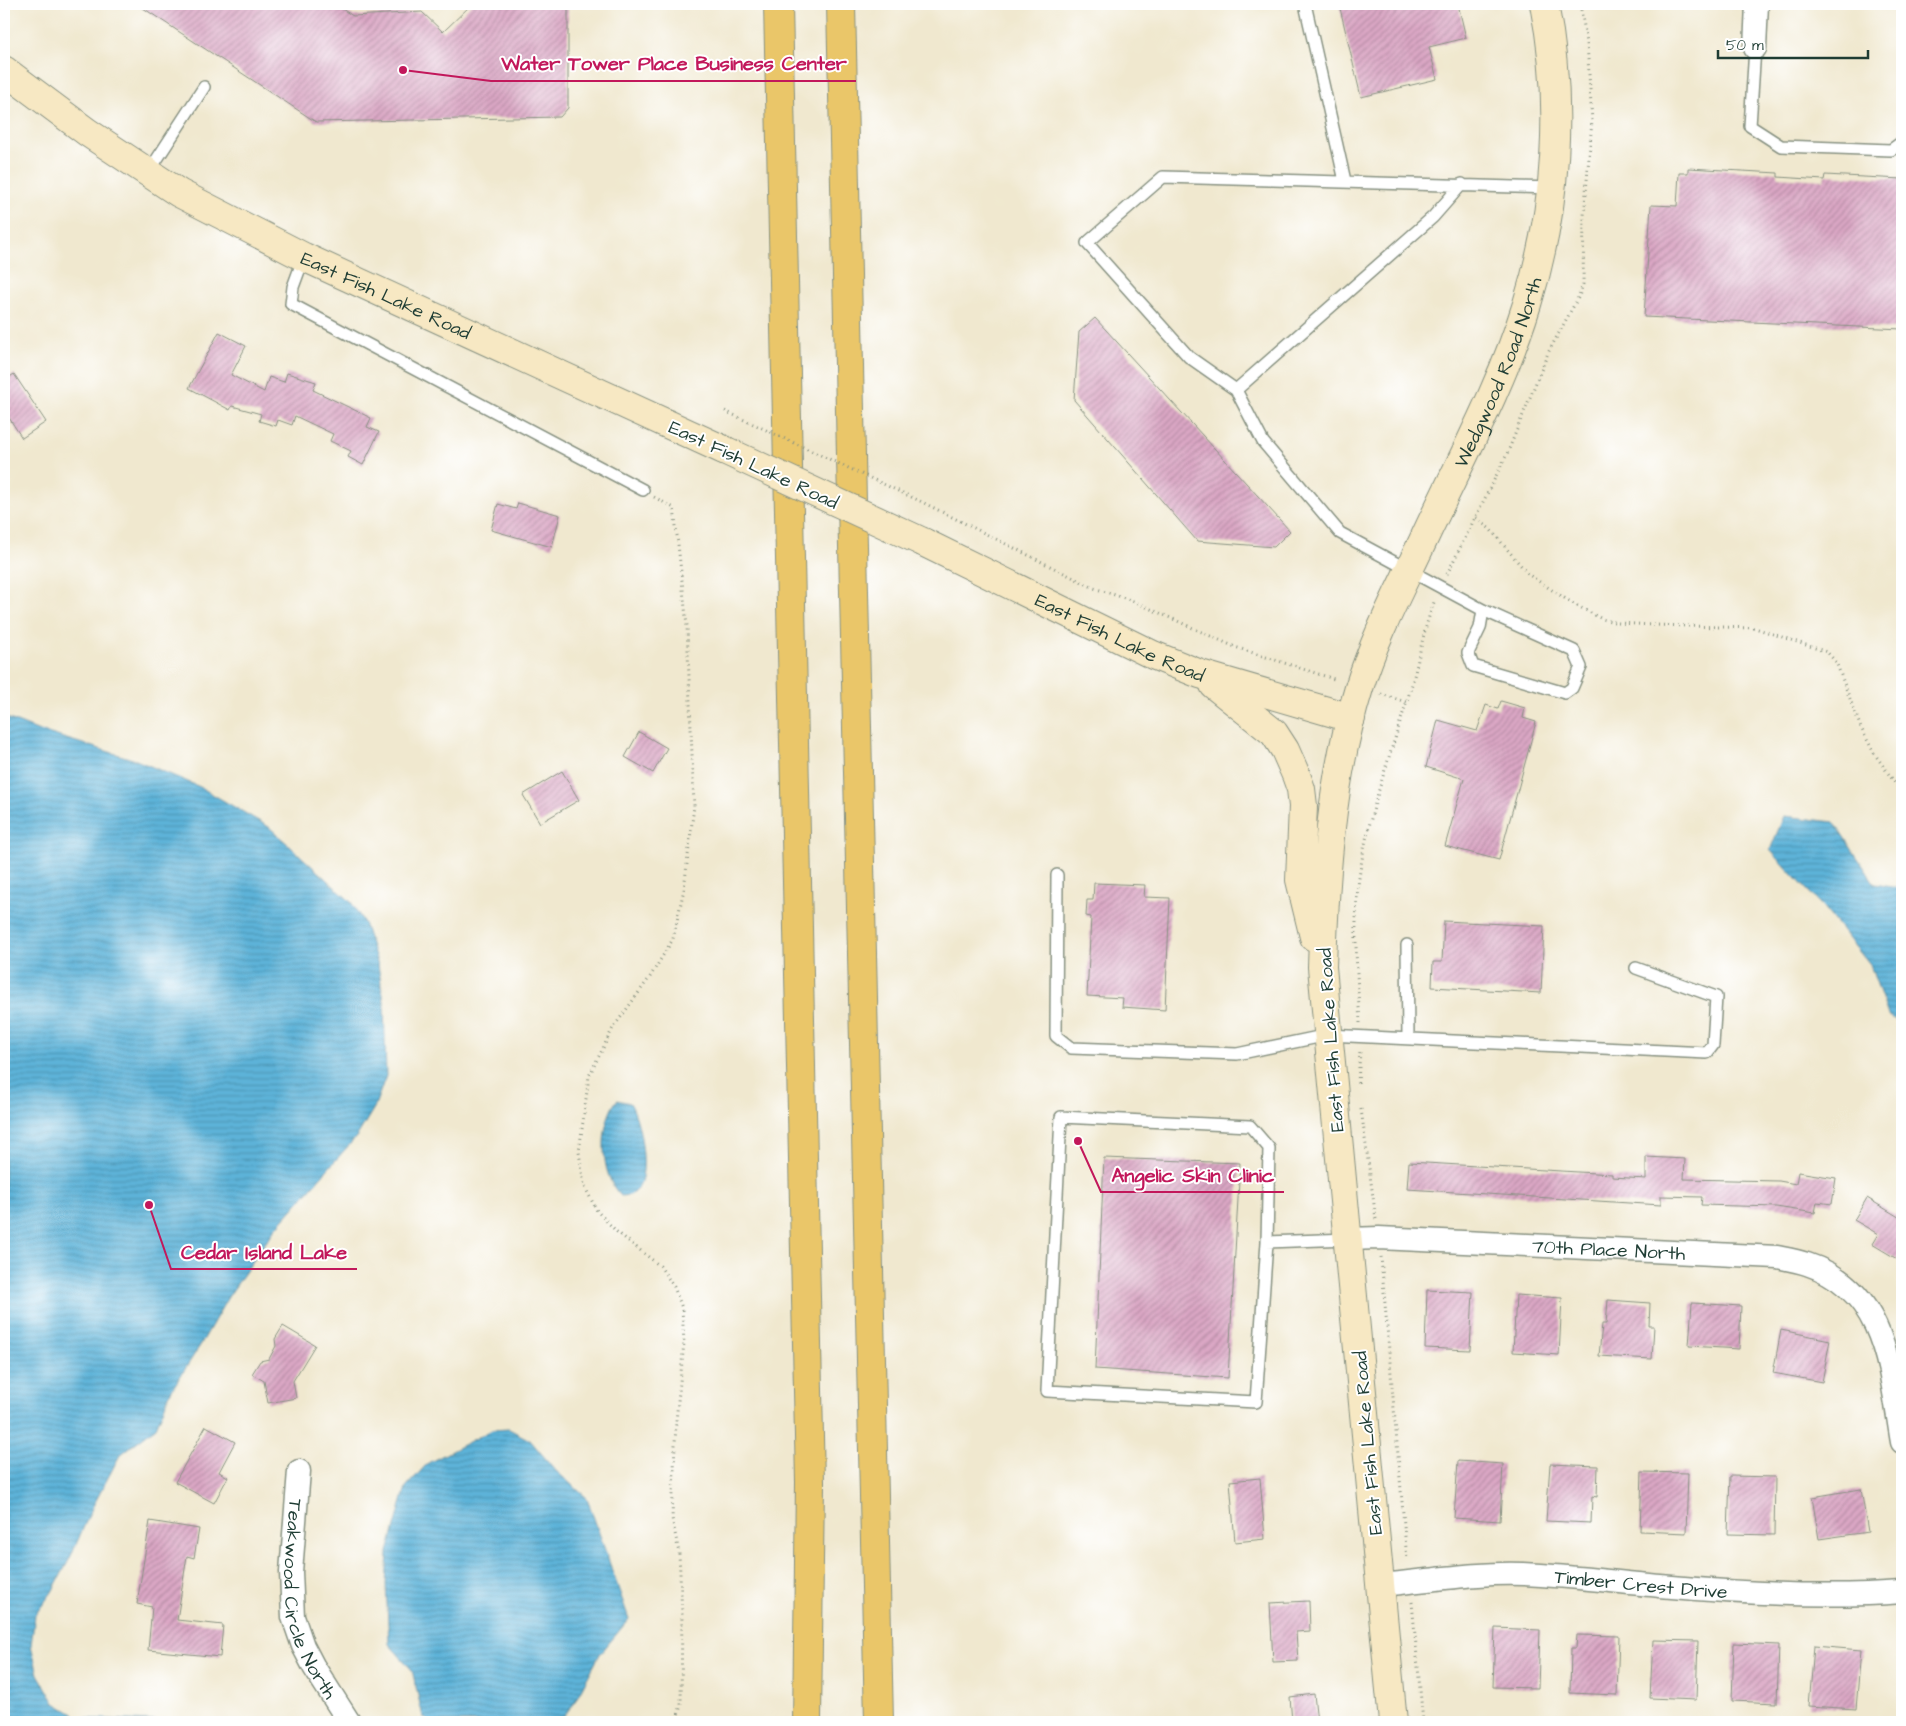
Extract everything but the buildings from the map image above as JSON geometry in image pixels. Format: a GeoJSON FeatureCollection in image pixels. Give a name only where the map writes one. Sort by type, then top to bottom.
{"type":"FeatureCollection","features":[{"type":"Feature","properties":{"kind":"highway"},"geometry":{"type":"LineString","coordinates":[[778,4],[810,1482],[807,1722]]}},
{"type":"Feature","properties":{"kind":"highway"},"geometry":{"type":"LineString","coordinates":[[841,4],[879,1722]]}},
{"type":"Feature","properties":{"kind":"street","name":"Wedgwood Road North"},"geometry":{"type":"LineString","coordinates":[[1351,718],[1359,687],[1381,631],[1509,356],[1528,303],[1544,236],[1551,188],[1554,99],[1549,30],[1544,4]]}},
{"type":"Feature","properties":{"kind":"street"},"geometry":{"type":"LineString","coordinates":[[1755,48],[1757,4]]}},
{"type":"Feature","properties":{"kind":"street","name":"East Fish Lake Road"},"geometry":{"type":"LineString","coordinates":[[4,70],[86,132],[179,194],[304,257],[923,542],[1154,655],[1200,674],[1351,718],[1337,784],[1328,848],[1322,967],[1393,1722]]}},
{"type":"Feature","properties":{"kind":"street"},"geometry":{"type":"LineString","coordinates":[[1200,674],[1274,733],[1285,750],[1296,775],[1301,789],[1303,806],[1300,880],[1322,967]]}},
{"type":"Feature","properties":{"kind":"street","name":"70th Place North"},"geometry":{"type":"LineString","coordinates":[[1348,1239],[1379,1238],[1777,1257],[1808,1264],[1834,1277],[1858,1297],[1875,1321],[1886,1350],[1902,1442]]}},
{"type":"Feature","properties":{"kind":"street","name":"Teakwood Circle North"},"geometry":{"type":"LineString","coordinates":[[299,1471],[291,1572],[293,1617],[303,1646],[314,1667],[349,1722]]}},
{"type":"Feature","properties":{"kind":"street","name":"Timber Crest Drive"},"geometry":{"type":"LineString","coordinates":[[1380,1585],[1474,1576],[1523,1574],[1730,1590],[1832,1594],[1902,1592]]}},
{"type":"Feature","properties":{"kind":"lane"},"geometry":{"type":"LineString","coordinates":[[1305,4],[1345,181]]}},
{"type":"Feature","properties":{"kind":"lane"},"geometry":{"type":"LineString","coordinates":[[1755,48],[1750,126],[1781,146],[1891,150],[1902,142]]}},
{"type":"Feature","properties":{"kind":"lane"},"geometry":{"type":"LineString","coordinates":[[148,174],[204,86]]}},
{"type":"Feature","properties":{"kind":"lane"},"geometry":{"type":"LineString","coordinates":[[1482,610],[1480,628],[1468,653],[1473,666],[1565,693],[1572,688],[1581,667],[1574,650],[1482,610],[1441,586],[1340,533],[1263,442],[1236,390],[1189,357],[1087,243],[1163,176],[1551,188]]}},
{"type":"Feature","properties":{"kind":"lane"},"geometry":{"type":"LineString","coordinates":[[1236,390],[1433,217],[1462,184]]}},
{"type":"Feature","properties":{"kind":"lane"},"geometry":{"type":"LineString","coordinates":[[304,257],[293,287],[291,304],[642,490]]}},
{"type":"Feature","properties":{"kind":"lane"},"geometry":{"type":"LineString","coordinates":[[1058,875],[1056,1036],[1071,1048],[1237,1054],[1328,1035],[1360,1035],[1707,1054],[1713,1045],[1716,997],[1636,968]]}},
{"type":"Feature","properties":{"kind":"lane"},"geometry":{"type":"LineString","coordinates":[[1408,945],[1408,1038]]}},
{"type":"Feature","properties":{"kind":"lane"},"geometry":{"type":"LineString","coordinates":[[1061,1118],[1250,1126],[1269,1148],[1267,1242],[1256,1402],[1047,1391],[1061,1118]]}},
{"type":"Feature","properties":{"kind":"lane"},"geometry":{"type":"LineString","coordinates":[[1267,1242],[1348,1239]]}},
{"type":"Feature","properties":{"kind":"path"},"geometry":{"type":"LineString","coordinates":[[1358,1089],[1360,1035],[1356,951],[1359,879],[1382,777],[1406,702],[1425,628],[1441,586],[1515,436],[1548,354],[1583,284],[1584,216],[1592,121],[1587,43],[1580,4]]}},
{"type":"Feature","properties":{"kind":"path"},"geometry":{"type":"LineString","coordinates":[[725,411],[920,501],[1094,588],[1133,601],[1204,634],[1270,659],[1406,702]]}},
{"type":"Feature","properties":{"kind":"path"},"geometry":{"type":"LineString","coordinates":[[642,490],[674,508],[687,626],[694,806],[684,889],[673,939],[650,977],[613,1028],[589,1076],[579,1152],[584,1185],[597,1211],[617,1232],[660,1266],[674,1287],[682,1308],[684,1343],[676,1421],[672,1518],[679,1553],[682,1614],[681,1705],[676,1722]]}},
{"type":"Feature","properties":{"kind":"path"},"geometry":{"type":"LineString","coordinates":[[1476,518],[1490,529],[1529,575],[1559,596],[1602,619],[1618,623],[1755,628],[1827,652],[1836,662],[1861,728],[1874,753],[1902,793]]}},
{"type":"Feature","properties":{"kind":"path"},"geometry":{"type":"LineString","coordinates":[[1361,1108],[1379,1238],[1407,1560]]}},
{"type":"Feature","properties":{"kind":"path"},"geometry":{"type":"LineString","coordinates":[[1412,1602],[1424,1722]]}},
{"type":"Feature","properties":{"kind":"water"},"geometry":{"type":"Polygon","coordinates":[[[4,717],[37,730],[136,760],[200,787],[269,827],[351,902],[364,923],[378,965],[384,1001],[386,1076],[374,1108],[357,1136],[275,1229],[228,1297],[171,1391],[156,1427],[120,1455],[93,1506],[70,1558],[52,1592],[35,1615],[31,1645],[38,1674],[55,1703],[80,1718],[179,1722],[4,1722],[4,717]]]}},
{"type":"Feature","properties":{"kind":"water"},"geometry":{"type":"Polygon","coordinates":[[[1784,816],[1834,822],[1875,884],[1902,889],[1902,1024],[1888,1015],[1870,965],[1823,907],[1770,850],[1784,816]]]}},
{"type":"Feature","properties":{"kind":"water"},"geometry":{"type":"Polygon","coordinates":[[[617,1100],[630,1103],[634,1110],[640,1131],[643,1155],[640,1184],[629,1195],[621,1196],[614,1187],[609,1175],[604,1149],[607,1122],[617,1100]]]}},
{"type":"Feature","properties":{"kind":"water"},"geometry":{"type":"Polygon","coordinates":[[[509,1429],[530,1440],[556,1471],[587,1498],[629,1619],[600,1654],[573,1705],[559,1722],[430,1722],[423,1717],[412,1670],[389,1644],[386,1584],[388,1552],[406,1487],[428,1463],[492,1430],[509,1429]]]}},
{"type":"Feature","properties":{"kind":"place","name":"Water Tower Place Business Center"},"geometry":{"type":"Point","coordinates":[403,70]}},
{"type":"Feature","properties":{"kind":"place","name":"Angelic Skin Clinic"},"geometry":{"type":"Point","coordinates":[1078,1141]}},
{"type":"Feature","properties":{"kind":"place","name":"Cedar Island Lake"},"geometry":{"type":"Point","coordinates":[149,1205]}}]}
